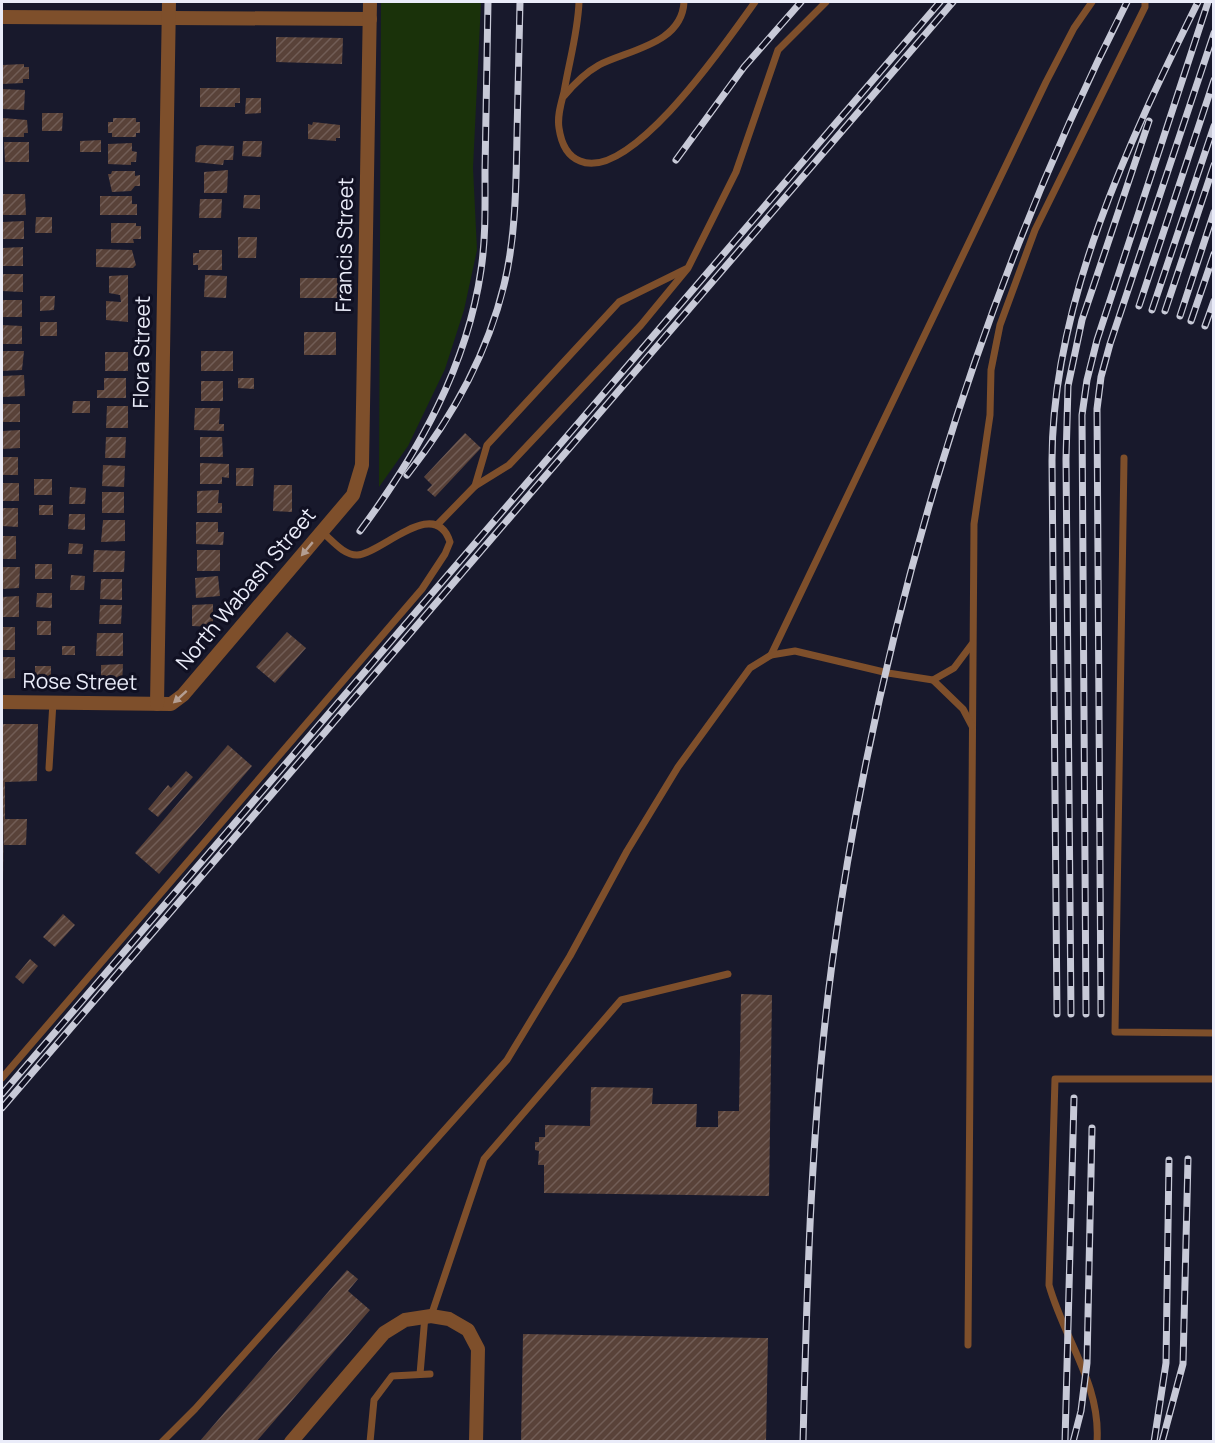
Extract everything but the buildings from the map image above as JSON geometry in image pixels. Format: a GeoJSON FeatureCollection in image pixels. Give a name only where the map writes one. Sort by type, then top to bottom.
{"type":"FeatureCollection","features":[{"type":"Feature","properties":{"kind":"street","name":"Flora Street"},"geometry":{"type":"LineString","coordinates":[[158,704],[169,2]]}},
{"type":"Feature","properties":{"kind":"street","name":"Francis Street"},"geometry":{"type":"LineString","coordinates":[[357,488],[362,465],[370,2]]}},
{"type":"Feature","properties":{"kind":"street"},"geometry":{"type":"LineString","coordinates":[[2,17],[370,20]]}},
{"type":"Feature","properties":{"kind":"street","name":"North Wabash Street"},"geometry":{"type":"LineString","coordinates":[[158,704],[171,704],[183,695],[357,488]]}},
{"type":"Feature","properties":{"kind":"street","name":"Rose Street"},"geometry":{"type":"LineString","coordinates":[[2,702],[158,704]]}},
{"type":"Feature","properties":{"kind":"street"},"geometry":{"type":"LineString","coordinates":[[291,1442],[384,1333],[405,1320],[428,1316],[457,1323],[468,1330],[478,1349],[476,1442]]}},
{"type":"Feature","properties":{"kind":"lane"},"geometry":{"type":"LineString","coordinates":[[579,2],[559,127],[567,150],[577,160],[587,164],[599,164],[612,160],[657,125],[710,65],[755,2]]}},
{"type":"Feature","properties":{"kind":"lane"},"geometry":{"type":"LineString","coordinates":[[562,99],[575,83],[600,64],[649,46],[665,34],[681,16],[684,2]]}},
{"type":"Feature","properties":{"kind":"lane"},"geometry":{"type":"LineString","coordinates":[[437,525],[475,486],[508,465],[641,325],[688,268],[736,172],[778,50],[826,2]]}},
{"type":"Feature","properties":{"kind":"lane"},"geometry":{"type":"LineString","coordinates":[[771,655],[1046,82],[1074,28],[1092,2]]}},
{"type":"Feature","properties":{"kind":"lane"},"geometry":{"type":"LineString","coordinates":[[968,1345],[974,524],[990,415],[991,370],[1000,325],[1035,230],[1140,18],[1145,2]]}},
{"type":"Feature","properties":{"kind":"lane"},"geometry":{"type":"LineString","coordinates":[[475,486],[487,445],[619,302],[688,268]]}},
{"type":"Feature","properties":{"kind":"lane"},"geometry":{"type":"LineString","coordinates":[[1124,458],[1115,1032],[1214,1033]]}},
{"type":"Feature","properties":{"kind":"lane"},"geometry":{"type":"LineString","coordinates":[[2,1078],[422,589],[445,554],[450,542],[444,530],[437,525],[417,525],[359,555],[347,552],[322,532]]}},
{"type":"Feature","properties":{"kind":"lane"},"geometry":{"type":"LineString","coordinates":[[933,680],[954,668],[966,656],[973,643]]}},
{"type":"Feature","properties":{"kind":"lane"},"geometry":{"type":"LineString","coordinates":[[162,1442],[195,1409],[507,1060],[570,956],[627,850],[678,767],[750,668],[771,655],[795,651],[888,673],[933,680],[963,709],[972,728]]}},
{"type":"Feature","properties":{"kind":"lane"},"geometry":{"type":"LineString","coordinates":[[49,768],[53,702]]}},
{"type":"Feature","properties":{"kind":"lane"},"geometry":{"type":"LineString","coordinates":[[420,1374],[428,1316],[484,1159],[621,1000],[728,974]]}},
{"type":"Feature","properties":{"kind":"lane"},"geometry":{"type":"LineString","coordinates":[[1097,1442],[1097,1406],[1056,1310],[1049,1285],[1055,1079],[1214,1079]]}},
{"type":"Feature","properties":{"kind":"lane"},"geometry":{"type":"LineString","coordinates":[[370,1442],[374,1400],[392,1376],[430,1374]]}},
{"type":"Feature","properties":{"kind":"green space"},"geometry":{"type":"Polygon","coordinates":[[[381,2],[481,2],[473,168],[477,250],[464,310],[445,369],[408,446],[379,487],[381,2]]]}},
{"type":"Feature","properties":{"kind":"railway"},"geometry":{"type":"LineString","coordinates":[[360,531],[401,471],[437,408],[452,375],[474,306],[483,258],[488,2]]}},
{"type":"Feature","properties":{"kind":"railway"},"geometry":{"type":"LineString","coordinates":[[407,475],[439,431],[466,385],[488,336],[504,285],[515,210],[520,2]]}},
{"type":"Feature","properties":{"kind":"railway"},"geometry":{"type":"LineString","coordinates":[[676,160],[744,67],[801,2]]}},
{"type":"Feature","properties":{"kind":"railway"},"geometry":{"type":"LineString","coordinates":[[2,1094],[940,2]]}},
{"type":"Feature","properties":{"kind":"railway"},"geometry":{"type":"LineString","coordinates":[[2,1108],[953,2]]}},
{"type":"Feature","properties":{"kind":"railway"},"geometry":{"type":"LineString","coordinates":[[803,1442],[811,1202],[825,1023],[851,840],[876,716],[905,592],[940,470],[979,350],[1024,231],[1073,115],[1127,2]]}},
{"type":"Feature","properties":{"kind":"railway"},"geometry":{"type":"LineString","coordinates":[[1057,1014],[1052,461],[1055,402],[1065,342],[1080,283],[1099,224],[1146,110],[1198,2]]}},
{"type":"Feature","properties":{"kind":"railway"},"geometry":{"type":"LineString","coordinates":[[1086,1014],[1082,415],[1087,380],[1097,340],[1208,2]]}},
{"type":"Feature","properties":{"kind":"railway"},"geometry":{"type":"LineString","coordinates":[[1101,1014],[1097,409],[1101,377],[1110,344],[1214,33]]}},
{"type":"Feature","properties":{"kind":"railway"},"geometry":{"type":"LineString","coordinates":[[1139,306],[1214,80]]}},
{"type":"Feature","properties":{"kind":"railway"},"geometry":{"type":"LineString","coordinates":[[1071,1014],[1066,459],[1068,386],[1082,320],[1149,121]]}},
{"type":"Feature","properties":{"kind":"railway"},"geometry":{"type":"LineString","coordinates":[[1152,310],[1214,126]]}},
{"type":"Feature","properties":{"kind":"railway"},"geometry":{"type":"LineString","coordinates":[[1165,311],[1214,165]]}},
{"type":"Feature","properties":{"kind":"railway"},"geometry":{"type":"LineString","coordinates":[[1180,316],[1214,212]]}},
{"type":"Feature","properties":{"kind":"railway"},"geometry":{"type":"LineString","coordinates":[[1191,321],[1214,254]]}},
{"type":"Feature","properties":{"kind":"railway"},"geometry":{"type":"LineString","coordinates":[[1205,326],[1214,301]]}},
{"type":"Feature","properties":{"kind":"railway"},"geometry":{"type":"LineString","coordinates":[[1065,1442],[1074,1098]]}},
{"type":"Feature","properties":{"kind":"railway"},"geometry":{"type":"LineString","coordinates":[[1073,1442],[1081,1411],[1087,1363],[1092,1128]]}},
{"type":"Feature","properties":{"kind":"railway"},"geometry":{"type":"LineString","coordinates":[[1162,1442],[1183,1364],[1188,1159]]}},
{"type":"Feature","properties":{"kind":"railway"},"geometry":{"type":"LineString","coordinates":[[1154,1442],[1166,1363],[1169,1160]]}}]}
